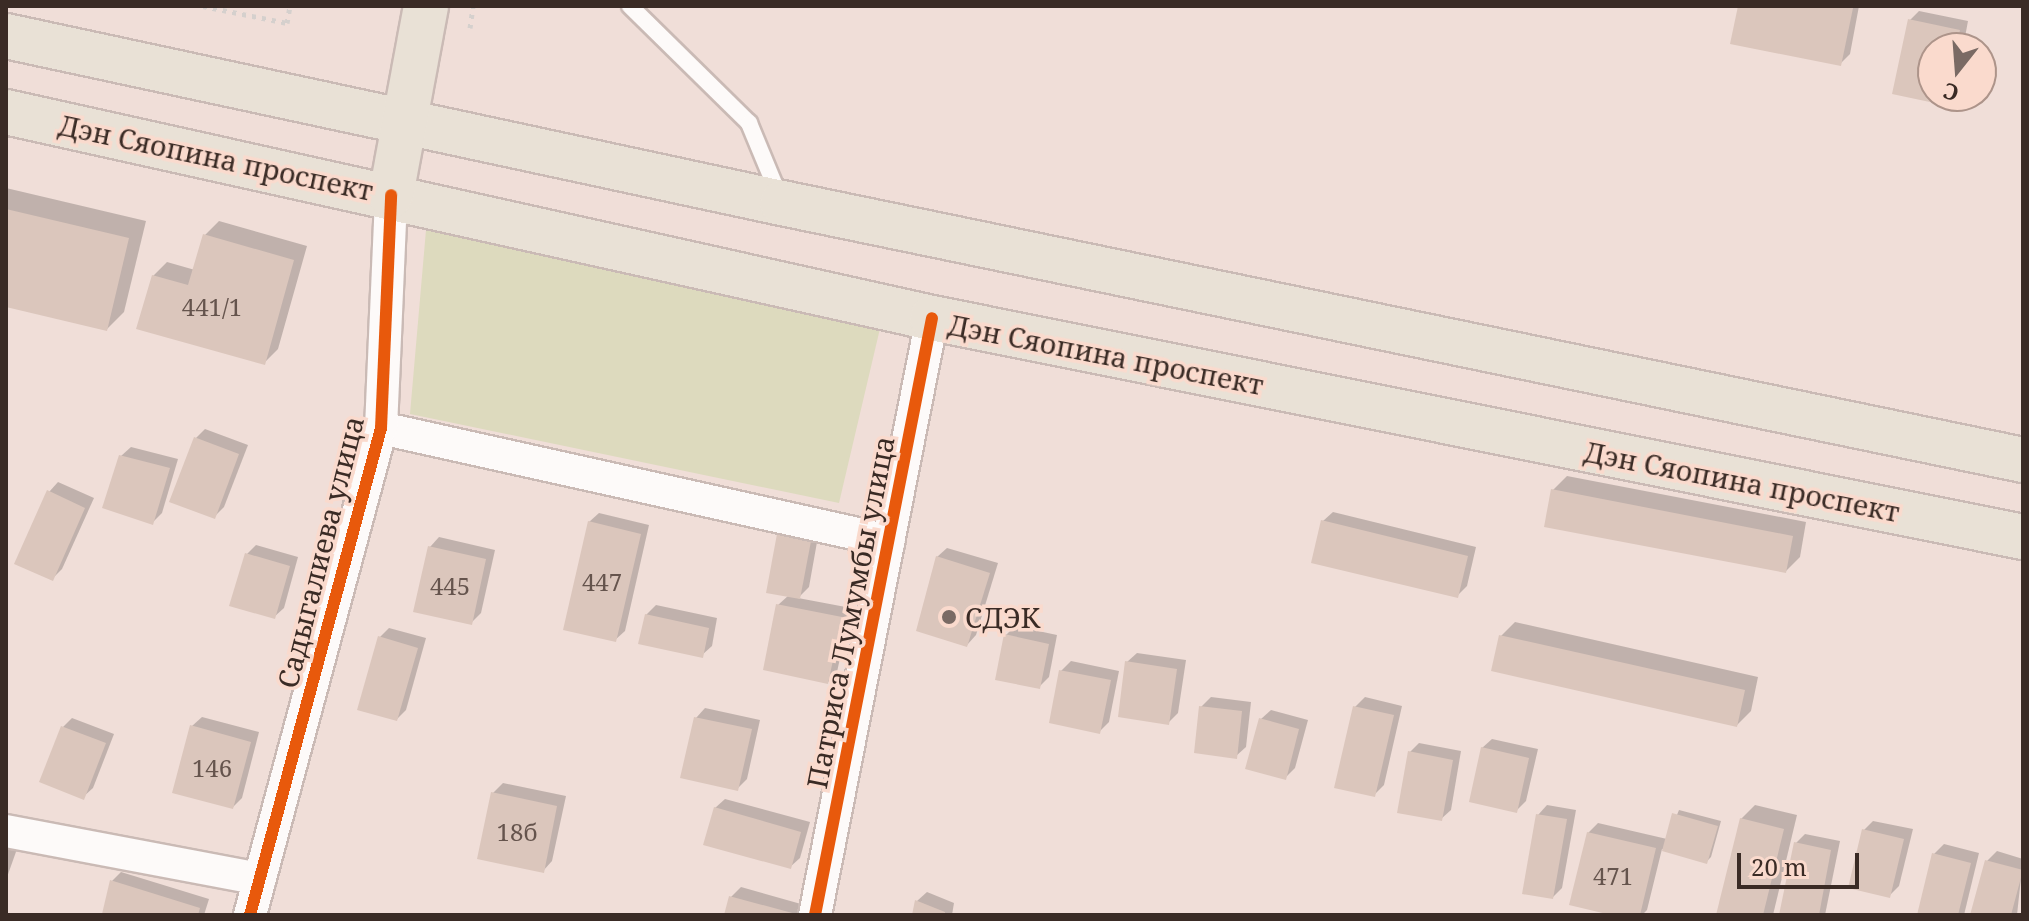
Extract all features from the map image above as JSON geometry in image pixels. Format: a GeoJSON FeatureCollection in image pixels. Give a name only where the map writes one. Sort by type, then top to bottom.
{"type":"FeatureCollection","features":[{"type":"Feature","properties":{"kind":"main road","name":"Садыгалиева улица"},"geometry":{"type":"LineString","coordinates":[[391,195],[426,6]]}},
{"type":"Feature","properties":{"kind":"main road"},"geometry":{"type":"LineString","coordinates":[[6,36],[782,203],[2023,460]]}},
{"type":"Feature","properties":{"kind":"main road","name":"Дэн Сяопина проспект"},"geometry":{"type":"LineString","coordinates":[[6,112],[391,195],[932,318],[2023,537]]}},
{"type":"Feature","properties":{"kind":"street","name":"Садыгалиева улица"},"geometry":{"type":"LineString","coordinates":[[250,915],[381,428],[391,195]]}},
{"type":"Feature","properties":{"kind":"street","name":"Патриса Лумумбы улица"},"geometry":{"type":"LineString","coordinates":[[815,915],[932,318]]}},
{"type":"Feature","properties":{"kind":"street"},"geometry":{"type":"LineString","coordinates":[[381,428],[889,541]]}},
{"type":"Feature","properties":{"kind":"street"},"geometry":{"type":"LineString","coordinates":[[6,831],[259,879]]}},
{"type":"Feature","properties":{"kind":"lane"},"geometry":{"type":"LineString","coordinates":[[630,6],[749,123],[782,203]]}},
{"type":"Feature","properties":{"kind":"path"},"geometry":{"type":"LineString","coordinates":[[203,6],[287,23],[290,6]]}},
{"type":"Feature","properties":{"kind":"path"},"geometry":{"type":"LineString","coordinates":[[470,28],[473,6]]}},
{"type":"Feature","properties":{"kind":"shaded area"},"geometry":{"type":"Polygon","coordinates":[[[426,230],[882,320],[839,503],[410,414],[426,230]]]}},
{"type":"Feature","properties":{"kind":"building"},"geometry":{"type":"Polygon","coordinates":[[[1738,6],[1853,8],[1841,66],[1730,44],[1738,6]]]}},
{"type":"Feature","properties":{"kind":"building"},"geometry":{"type":"Polygon","coordinates":[[[1908,19],[1960,30],[1917,32],[1917,99],[1892,94],[1908,19]]]}},
{"type":"Feature","properties":{"kind":"building"},"geometry":{"type":"Polygon","coordinates":[[[6,209],[129,238],[107,331],[6,307],[6,209]]]}},
{"type":"Feature","properties":{"kind":"building"},"geometry":{"type":"Polygon","coordinates":[[[203,234],[294,260],[265,365],[136,329],[152,275],[188,285],[203,234]]]}},
{"type":"Feature","properties":{"kind":"building"},"geometry":{"type":"Polygon","coordinates":[[[194,437],[239,454],[215,519],[169,502],[194,437]]]}},
{"type":"Feature","properties":{"kind":"building"},"geometry":{"type":"Polygon","coordinates":[[[119,455],[170,468],[153,525],[102,508],[119,455]]]}},
{"type":"Feature","properties":{"kind":"building"},"geometry":{"type":"Polygon","coordinates":[[[1551,489],[1793,536],[1786,573],[1544,527],[1551,489]]]}},
{"type":"Feature","properties":{"kind":"building"},"geometry":{"type":"Polygon","coordinates":[[[47,490],[85,508],[53,581],[14,564],[47,490]]]}},
{"type":"Feature","properties":{"kind":"building"},"geometry":{"type":"Polygon","coordinates":[[[1321,520],[1468,556],[1458,598],[1311,563],[1321,520]]]}},
{"type":"Feature","properties":{"kind":"building"},"geometry":{"type":"Polygon","coordinates":[[[588,521],[641,534],[616,642],[563,630],[588,521]]]}},
{"type":"Feature","properties":{"kind":"building"},"geometry":{"type":"Polygon","coordinates":[[[777,534],[811,541],[800,599],[766,593],[777,534]]]}},
{"type":"Feature","properties":{"kind":"building"},"geometry":{"type":"Polygon","coordinates":[[[428,546],[486,559],[472,625],[413,612],[428,546]]]}},
{"type":"Feature","properties":{"kind":"building"},"geometry":{"type":"Polygon","coordinates":[[[245,553],[290,566],[275,619],[229,606],[245,553]]]}},
{"type":"Feature","properties":{"kind":"building"},"geometry":{"type":"Polygon","coordinates":[[[936,556],[990,573],[967,647],[916,631],[936,556]]]}},
{"type":"Feature","properties":{"kind":"building"},"geometry":{"type":"Polygon","coordinates":[[[776,604],[842,617],[828,684],[763,670],[776,604]]]}},
{"type":"Feature","properties":{"kind":"building"},"geometry":{"type":"Polygon","coordinates":[[[645,614],[709,628],[703,658],[638,644],[645,614]]]}},
{"type":"Feature","properties":{"kind":"building"},"geometry":{"type":"Polygon","coordinates":[[[1004,634],[1049,644],[1040,689],[995,680],[1004,634]]]}},
{"type":"Feature","properties":{"kind":"building"},"geometry":{"type":"Polygon","coordinates":[[[1499,635],[1745,690],[1737,727],[1491,671],[1499,635]]]}},
{"type":"Feature","properties":{"kind":"building"},"geometry":{"type":"Polygon","coordinates":[[[378,636],[418,648],[397,721],[357,710],[378,636]]]}},
{"type":"Feature","properties":{"kind":"building"},"geometry":{"type":"Polygon","coordinates":[[[1125,661],[1177,669],[1169,725],[1118,717],[1125,661]]]}},
{"type":"Feature","properties":{"kind":"building"},"geometry":{"type":"Polygon","coordinates":[[[1059,670],[1111,680],[1100,734],[1049,723],[1059,670]]]}},
{"type":"Feature","properties":{"kind":"building"},"geometry":{"type":"Polygon","coordinates":[[[1199,706],[1242,711],[1237,759],[1194,753],[1199,706]]]}},
{"type":"Feature","properties":{"kind":"building"},"geometry":{"type":"Polygon","coordinates":[[[1353,706],[1394,715],[1375,797],[1334,788],[1353,706]]]}},
{"type":"Feature","properties":{"kind":"building"},"geometry":{"type":"Polygon","coordinates":[[[694,717],[752,729],[738,791],[680,778],[694,717]]]}},
{"type":"Feature","properties":{"kind":"building"},"geometry":{"type":"Polygon","coordinates":[[[1259,718],[1299,729],[1286,780],[1245,769],[1259,718]]]}},
{"type":"Feature","properties":{"kind":"building"},"geometry":{"type":"Polygon","coordinates":[[[190,725],[251,742],[233,809],[172,793],[190,725]]]}},
{"type":"Feature","properties":{"kind":"building"},"geometry":{"type":"Polygon","coordinates":[[[61,726],[106,743],[84,800],[39,782],[61,726]]]}},
{"type":"Feature","properties":{"kind":"building"},"geometry":{"type":"Polygon","coordinates":[[[1481,747],[1529,758],[1517,813],[1469,802],[1481,747]]]}},
{"type":"Feature","properties":{"kind":"building"},"geometry":{"type":"Polygon","coordinates":[[[1408,751],[1453,760],[1442,821],[1397,813],[1408,751]]]}},
{"type":"Feature","properties":{"kind":"building"},"geometry":{"type":"Polygon","coordinates":[[[491,792],[557,806],[544,873],[477,859],[491,792]]]}},
{"type":"Feature","properties":{"kind":"building"},"geometry":{"type":"Polygon","coordinates":[[[714,807],[801,832],[791,869],[703,845],[714,807]]]}},
{"type":"Feature","properties":{"kind":"building"},"geometry":{"type":"Polygon","coordinates":[[[1672,813],[1718,826],[1707,864],[1662,851],[1672,813]]]}},
{"type":"Feature","properties":{"kind":"building"},"geometry":{"type":"Polygon","coordinates":[[[1536,814],[1567,819],[1553,899],[1522,894],[1536,814]]]}},
{"type":"Feature","properties":{"kind":"building"},"geometry":{"type":"Polygon","coordinates":[[[1740,818],[1784,829],[1763,915],[1716,915],[1740,818]]]}},
{"type":"Feature","properties":{"kind":"building"},"geometry":{"type":"Polygon","coordinates":[[[1862,829],[1904,839],[1890,898],[1848,888],[1862,829]]]}},
{"type":"Feature","properties":{"kind":"building"},"geometry":{"type":"Polygon","coordinates":[[[1587,832],[1656,848],[1640,915],[1611,915],[1569,905],[1587,832]]]}},
{"type":"Feature","properties":{"kind":"building"},"geometry":{"type":"Polygon","coordinates":[[[1794,842],[1831,850],[1819,915],[1779,915],[1794,842]]]}},
{"type":"Feature","properties":{"kind":"building"},"geometry":{"type":"Polygon","coordinates":[[[1932,853],[1971,863],[1958,915],[1917,915],[1932,853]]]}},
{"type":"Feature","properties":{"kind":"building"},"geometry":{"type":"Polygon","coordinates":[[[1985,860],[2023,870],[2011,915],[1970,915],[1985,860]]]}},
{"type":"Feature","properties":{"kind":"building"},"geometry":{"type":"Polygon","coordinates":[[[110,880],[200,908],[198,915],[102,914],[110,880]]]}},
{"type":"Feature","properties":{"kind":"building"},"geometry":{"type":"Polygon","coordinates":[[[729,896],[796,914],[796,915],[724,915],[729,896]]]}},
{"type":"Feature","properties":{"kind":"building"},"geometry":{"type":"Polygon","coordinates":[[[915,900],[945,912],[945,915],[912,915],[915,900]]]}},
{"type":"Feature","properties":{"kind":"cycle path"},"geometry":{"type":"LineString","coordinates":[[250,915],[381,428],[391,195]]}},
{"type":"Feature","properties":{"kind":"cycle path"},"geometry":{"type":"LineString","coordinates":[[815,915],[932,318]]}},
{"type":"Feature","properties":{"kind":"place","name":"СДЭК"},"geometry":{"type":"Point","coordinates":[949,617]}}]}
